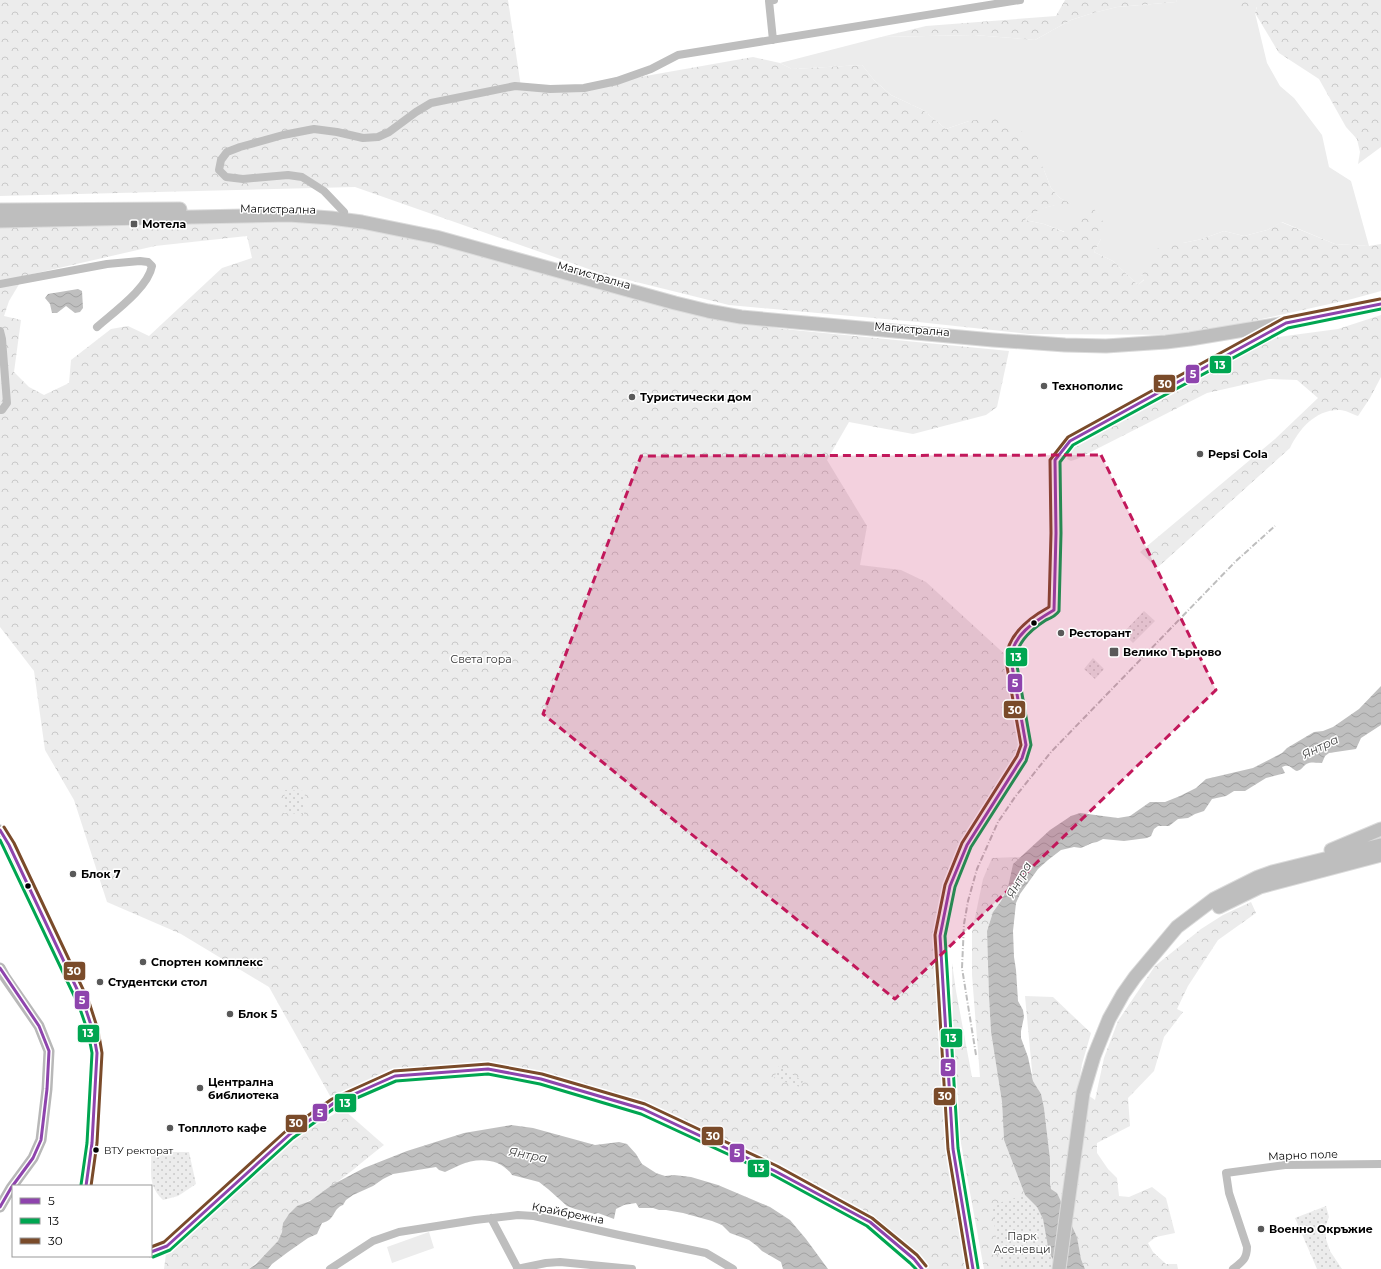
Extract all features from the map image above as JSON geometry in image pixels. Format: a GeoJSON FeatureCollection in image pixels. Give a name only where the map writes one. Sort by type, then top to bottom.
{"type":"FeatureCollection","features":[{"type":"Feature","properties":{"kind":"main road","name":"Магистрална"},"geometry":{"type":"LineString","coordinates":[[0,210],[288,207],[344,212],[437,231],[676,299],[741,313],[1024,338],[1106,341],[1166,338],[1190,339]]}},
{"type":"Feature","properties":{"kind":"main road","name":"Магистрална"},"geometry":{"type":"LineString","coordinates":[[0,221],[282,215],[331,218],[362,222],[436,237],[675,303],[741,317],[986,340],[1065,345],[1132,344],[1190,339],[1286,323],[1381,304]]}},
{"type":"Feature","properties":{"kind":"main road"},"geometry":{"type":"LineString","coordinates":[[1059,1269],[1083,1093],[1094,1056],[1109,1018],[1123,994],[1177,927],[1214,900],[1258,877],[1381,829]]}},
{"type":"Feature","properties":{"kind":"main road"},"geometry":{"type":"LineString","coordinates":[[1272,872],[1381,845]]}},
{"type":"Feature","properties":{"kind":"main road"},"geometry":{"type":"LineString","coordinates":[[1149,961],[1186,930],[1216,908],[1260,886],[1381,855]]}},
{"type":"Feature","properties":{"kind":"main road"},"geometry":{"type":"LineString","coordinates":[[1342,865],[1381,861]]}},
{"type":"Feature","properties":{"kind":"street"},"geometry":{"type":"LineString","coordinates":[[773,40],[769,1],[774,0]]}},
{"type":"Feature","properties":{"kind":"street"},"geometry":{"type":"LineString","coordinates":[[344,212],[324,190],[302,177],[288,175],[243,179],[226,177],[219,170],[221,160],[228,152],[240,147],[283,135],[314,129],[337,132],[363,138],[378,137],[389,132],[431,103],[515,86],[550,89],[584,88],[618,81],[651,69],[678,55],[1020,0]]}},
{"type":"Feature","properties":{"kind":"street"},"geometry":{"type":"LineString","coordinates":[[0,284],[107,264],[140,261],[148,262],[152,266],[150,274],[129,298],[97,327]]}},
{"type":"Feature","properties":{"kind":"street"},"geometry":{"type":"LineString","coordinates":[[973,1269],[954,1149],[940,936],[950,886],[967,845],[1022,758],[1026,744],[1011,660],[1013,647],[1024,630],[1054,610],[1056,533],[1055,460],[1070,441],[1286,323]]}},
{"type":"Feature","properties":{"kind":"street"},"geometry":{"type":"LineString","coordinates":[[0,331],[2,339],[7,403],[2,410],[0,410]]}},
{"type":"Feature","properties":{"kind":"street"},"geometry":{"type":"LineString","coordinates":[[0,830],[84,1004],[93,1031],[97,1053],[96,1085],[92,1143],[86,1185]]}},
{"type":"Feature","properties":{"kind":"street"},"geometry":{"type":"LineString","coordinates":[[0,968],[39,1026],[49,1051],[49,1069],[41,1140],[33,1158],[13,1185]]}},
{"type":"Feature","properties":{"kind":"street"},"geometry":{"type":"LineString","coordinates":[[152,1252],[167,1246],[290,1134],[334,1103],[395,1076],[488,1069],[541,1079],[643,1109],[775,1171],[870,1222],[914,1259],[922,1269]]}},
{"type":"Feature","properties":{"kind":"street","name":"Марно поле"},"geometry":{"type":"LineString","coordinates":[[1233,1269],[1245,1259],[1247,1247],[1229,1193],[1226,1173],[1285,1164],[1381,1164]]}},
{"type":"Feature","properties":{"kind":"street"},"geometry":{"type":"LineString","coordinates":[[0,1206],[12,1187]]}},
{"type":"Feature","properties":{"kind":"street","name":"Крайбрежна"},"geometry":{"type":"LineString","coordinates":[[330,1269],[373,1240],[399,1232],[518,1215],[534,1216],[619,1236],[706,1253],[733,1269]]}},
{"type":"Feature","properties":{"kind":"street"},"geometry":{"type":"LineString","coordinates":[[491,1218],[518,1269],[546,1263],[560,1262],[632,1269]]}},
{"type":"Feature","properties":{"kind":"highlighted area"},"geometry":{"type":"Polygon","coordinates":[[[1101,455],[1216,690],[895,999],[543,714],[641,456],[1101,455]]]}},
{"type":"Feature","properties":{"kind":"green space"},"geometry":{"type":"Polygon","coordinates":[[[0,0],[508,0],[521,87],[550,89],[617,81],[753,57],[780,63],[792,69],[862,65],[874,80],[891,95],[923,110],[946,129],[969,121],[1002,116],[1026,135],[1044,170],[1051,188],[1060,198],[1072,204],[1041,209],[1025,220],[1044,224],[1064,232],[1069,222],[1075,216],[1083,211],[1094,209],[1104,223],[1101,239],[1094,252],[1113,261],[1138,285],[1144,280],[1141,267],[1161,245],[1183,243],[1202,239],[1224,231],[1244,236],[1267,230],[1281,222],[1335,244],[1369,246],[1381,244],[1381,291],[1352,299],[1190,335],[1029,334],[918,322],[729,305],[600,273],[355,187],[0,196],[0,0]]]}},
{"type":"Feature","properties":{"kind":"green space"},"geometry":{"type":"Polygon","coordinates":[[[1065,0],[1177,0],[1176,2],[1117,7],[1093,13],[1071,20],[1035,40],[974,35],[881,37],[926,26],[1056,16],[1065,0]]]}},
{"type":"Feature","properties":{"kind":"green space"},"geometry":{"type":"Polygon","coordinates":[[[1177,0],[1238,0],[1257,6],[1255,13],[1267,63],[1280,86],[1294,98],[1322,135],[1329,167],[1351,181],[1369,246],[1335,244],[1282,222],[1267,230],[1244,236],[1224,231],[1202,239],[1183,243],[1138,285],[1113,261],[1094,252],[1101,239],[1065,232],[1044,224],[1025,220],[1036,210],[1059,204],[1071,204],[1060,198],[1051,188],[1044,170],[969,121],[946,129],[923,110],[891,95],[874,80],[862,65],[792,69],[780,63],[881,37],[974,35],[1035,40],[1071,20],[1093,13],[1117,7],[1176,2],[1177,0]]]}},
{"type":"Feature","properties":{"kind":"green space"},"geometry":{"type":"Polygon","coordinates":[[[1238,0],[1381,0],[1381,147],[1358,164],[1360,152],[1357,139],[1346,127],[1319,79],[1279,53],[1255,13],[1257,7],[1250,8],[1238,6],[1238,0]]]}},
{"type":"Feature","properties":{"kind":"green space","name":"Света гора"},"geometry":{"type":"Polygon","coordinates":[[[309,221],[382,228],[539,272],[718,317],[783,329],[1009,351],[997,407],[986,415],[913,434],[849,422],[827,460],[867,526],[860,565],[901,570],[926,582],[1011,660],[1026,745],[967,845],[940,936],[953,1149],[973,1269],[922,1269],[870,1222],[643,1109],[488,1069],[395,1076],[334,1103],[269,987],[181,934],[107,902],[74,800],[45,750],[34,671],[0,627],[0,225],[118,223],[124,226],[157,226],[166,223],[309,221]],[[247,236],[155,246],[24,276],[9,301],[4,316],[21,320],[14,372],[29,387],[44,395],[69,383],[71,360],[111,329],[128,326],[149,336],[222,268],[252,258],[247,236]]]}},
{"type":"Feature","properties":{"kind":"green space"},"geometry":{"type":"Polygon","coordinates":[[[1381,315],[1381,377],[1358,416],[1342,410],[1331,411],[1323,413],[1309,422],[1303,427],[1290,448],[1157,568],[1140,552],[1275,439],[1318,398],[1297,380],[1269,379],[1207,393],[1077,459],[1071,461],[1067,459],[1070,449],[1079,442],[1250,345],[1278,337],[1338,329],[1381,315]]]}},
{"type":"Feature","properties":{"kind":"green space"},"geometry":{"type":"Polygon","coordinates":[[[1144,611],[1155,621],[1133,643],[1123,633],[1144,611]]]}},
{"type":"Feature","properties":{"kind":"green space"},"geometry":{"type":"Polygon","coordinates":[[[1093,658],[1104,669],[1095,679],[1084,669],[1093,658]]]}},
{"type":"Feature","properties":{"kind":"green space"},"geometry":{"type":"Polygon","coordinates":[[[285,790],[305,791],[304,814],[283,813],[285,790]]]}},
{"type":"Feature","properties":{"kind":"green space"},"geometry":{"type":"Polygon","coordinates":[[[1021,857],[1013,864],[1008,887],[1001,901],[993,912],[987,931],[991,1032],[1002,1102],[1004,1140],[1025,1195],[1030,1202],[1052,1269],[984,1269],[960,1138],[953,1047],[952,963],[972,1077],[980,1077],[972,975],[972,932],[983,879],[992,858],[1021,857]]]}},
{"type":"Feature","properties":{"kind":"green space"},"geometry":{"type":"Polygon","coordinates":[[[1251,902],[1256,913],[1218,940],[1188,986],[1177,1009],[1183,1012],[1164,1037],[1154,1071],[1128,1098],[1130,1126],[1097,1143],[1097,1153],[1108,1169],[1117,1178],[1119,1196],[1129,1197],[1152,1187],[1166,1198],[1175,1233],[1156,1237],[1148,1243],[1153,1252],[1166,1264],[1177,1264],[1178,1269],[1085,1269],[1081,1259],[1077,1237],[1057,1193],[1051,1189],[1050,1159],[1044,1108],[1038,1089],[1033,1081],[1025,996],[1053,997],[1091,1033],[1082,1064],[1078,1088],[1095,1100],[1104,1058],[1118,1021],[1155,966],[1201,929],[1223,915],[1251,902]]]}},
{"type":"Feature","properties":{"kind":"green space"},"geometry":{"type":"Polygon","coordinates":[[[779,1066],[803,1081],[800,1087],[774,1078],[779,1066]]]}},
{"type":"Feature","properties":{"kind":"green space"},"geometry":{"type":"Polygon","coordinates":[[[343,1109],[384,1145],[329,1188],[293,1211],[287,1217],[278,1241],[256,1263],[249,1269],[164,1269],[167,1246],[296,1136],[343,1109]]]}},
{"type":"Feature","properties":{"kind":"green space"},"geometry":{"type":"Polygon","coordinates":[[[151,1152],[189,1152],[196,1184],[178,1196],[163,1200],[152,1183],[151,1152]]]}},
{"type":"Feature","properties":{"kind":"green space","name":"Парк Асеневци"},"geometry":{"type":"Polygon","coordinates":[[[1025,1195],[1037,1207],[1043,1219],[1058,1269],[1000,1269],[992,1205],[1025,1195]]]}},
{"type":"Feature","properties":{"kind":"green space"},"geometry":{"type":"Polygon","coordinates":[[[1326,1206],[1329,1217],[1326,1225],[1326,1239],[1330,1251],[1342,1269],[1317,1269],[1295,1218],[1326,1206]]]}},
{"type":"Feature","properties":{"kind":"green space"},"geometry":{"type":"Polygon","coordinates":[[[429,1232],[434,1248],[392,1263],[387,1247],[429,1232]]]}},
{"type":"Feature","properties":{"kind":"water"},"geometry":{"type":"Polygon","coordinates":[[[78,289],[82,291],[83,308],[80,312],[75,313],[66,306],[57,313],[52,313],[50,304],[45,298],[48,294],[78,289]]]}},
{"type":"Feature","properties":{"kind":"water","name":"Янтра"},"geometry":{"type":"Polygon","coordinates":[[[1381,686],[1381,725],[1361,738],[1356,749],[1329,753],[1325,756],[1322,763],[1309,763],[1297,771],[1289,766],[1282,767],[1285,773],[1266,778],[1245,791],[1234,791],[1226,796],[1212,799],[1204,811],[1188,818],[1178,819],[1169,826],[1158,826],[1154,829],[1151,836],[1147,838],[1124,841],[1103,839],[1081,848],[1074,847],[1061,850],[1038,869],[1020,894],[1016,903],[1013,931],[1018,1001],[1023,1010],[1024,1017],[1021,1038],[1028,1057],[1033,1081],[1041,1094],[1044,1108],[1050,1159],[1051,1189],[1057,1193],[1077,1237],[1081,1259],[1085,1269],[1058,1269],[1049,1252],[1043,1219],[1037,1207],[1025,1195],[1004,1140],[1002,1102],[991,1032],[987,931],[993,912],[1001,901],[1008,887],[1013,864],[1050,830],[1071,816],[1080,813],[1118,818],[1130,816],[1150,802],[1165,802],[1180,796],[1196,788],[1206,779],[1253,768],[1282,753],[1287,748],[1314,732],[1323,731],[1333,727],[1359,709],[1381,686]]]}},
{"type":"Feature","properties":{"kind":"water","name":"Янтра"},"geometry":{"type":"Polygon","coordinates":[[[511,1125],[533,1128],[595,1145],[619,1142],[627,1144],[642,1164],[656,1173],[665,1176],[674,1175],[691,1177],[718,1185],[770,1207],[790,1220],[828,1269],[783,1269],[781,1262],[762,1251],[749,1240],[730,1233],[722,1225],[683,1213],[653,1208],[639,1208],[636,1203],[624,1205],[616,1209],[614,1219],[598,1213],[595,1214],[575,1209],[567,1206],[539,1182],[512,1175],[502,1165],[495,1162],[481,1160],[467,1162],[445,1172],[436,1167],[393,1174],[346,1200],[330,1219],[322,1223],[317,1234],[308,1238],[288,1252],[272,1264],[268,1269],[249,1269],[256,1264],[278,1241],[282,1232],[283,1223],[289,1214],[297,1206],[310,1201],[332,1185],[364,1168],[407,1151],[464,1133],[511,1125]]]}},
{"type":"Feature","properties":{"kind":"railway"},"geometry":{"type":"LineString","coordinates":[[976,1055],[962,968],[964,924],[968,901],[977,869],[998,822],[1015,797],[1051,752],[1236,561],[1275,526]]}},
{"type":"Feature","properties":{"kind":"transit line","name":"30"},"geometry":{"type":"LineString","coordinates":[[968,1269],[948,1149],[935,935],[945,885],[962,843],[1017,756],[1021,745],[1006,661],[1007,652],[1014,635],[1034,616],[1049,607],[1051,533],[1050,460],[1068,437],[1284,318],[1380,299]]}},
{"type":"Feature","properties":{"kind":"transit line","name":"5"},"geometry":{"type":"LineString","coordinates":[[973,1269],[953,1149],[940,936],[950,886],[967,845],[1022,758],[1026,745],[1011,660],[1012,651],[1015,644],[1025,630],[1054,610],[1056,533],[1055,460],[1070,441],[1286,323],[1381,304]]}},
{"type":"Feature","properties":{"kind":"transit line","name":"13"},"geometry":{"type":"LineString","coordinates":[[978,1268],[958,1148],[945,936],[955,887],[971,847],[1026,761],[1031,745],[1016,660],[1019,647],[1030,632],[1046,620],[1055,616],[1059,611],[1061,533],[1060,462],[1073,445],[1288,328],[1381,309]]}},
{"type":"Feature","properties":{"kind":"transit line","name":"30"},"geometry":{"type":"LineString","coordinates":[[4,827],[14,843],[89,1002],[98,1030],[102,1053],[97,1143],[91,1185]]}},
{"type":"Feature","properties":{"kind":"transit line","name":"5"},"geometry":{"type":"LineString","coordinates":[[0,830],[9,845],[84,1004],[93,1031],[97,1053],[92,1143],[86,1185]]}},
{"type":"Feature","properties":{"kind":"transit line","name":"13"},"geometry":{"type":"LineString","coordinates":[[0,840],[79,1006],[88,1032],[92,1053],[87,1143],[81,1185]]}},
{"type":"Feature","properties":{"kind":"transit line","name":"5"},"geometry":{"type":"LineString","coordinates":[[0,968],[39,1026],[49,1051],[47,1089],[41,1140],[33,1158],[13,1185]]}},
{"type":"Feature","properties":{"kind":"transit line","name":"30"},"geometry":{"type":"LineString","coordinates":[[152,1247],[164,1242],[287,1130],[332,1099],[394,1071],[488,1064],[542,1074],[645,1104],[777,1166],[872,1218],[917,1255],[926,1266]]}},
{"type":"Feature","properties":{"kind":"transit line","name":"5"},"geometry":{"type":"LineString","coordinates":[[152,1252],[167,1246],[290,1134],[334,1103],[395,1076],[488,1069],[541,1079],[643,1109],[775,1171],[870,1222],[914,1259],[922,1269]]}},
{"type":"Feature","properties":{"kind":"transit line","name":"13"},"geometry":{"type":"LineString","coordinates":[[153,1257],[170,1250],[293,1138],[336,1107],[396,1081],[488,1074],[540,1084],[641,1114],[773,1175],[867,1226],[916,1269]]}},
{"type":"Feature","properties":{"kind":"transit line","name":"5"},"geometry":{"type":"LineString","coordinates":[[0,1207],[12,1187]]}},
{"type":"Feature","properties":{"kind":"place","name":"Мотела"},"geometry":{"type":"Point","coordinates":[134,224]}},
{"type":"Feature","properties":{"kind":"place","name":"Технополис"},"geometry":{"type":"Point","coordinates":[1044,386]}},
{"type":"Feature","properties":{"kind":"place","name":"Туристически дом"},"geometry":{"type":"Point","coordinates":[632,397]}},
{"type":"Feature","properties":{"kind":"place","name":"Pepsi Cola"},"geometry":{"type":"Point","coordinates":[1200,454]}},
{"type":"Feature","properties":{"kind":"place","name":"Ресторант"},"geometry":{"type":"Point","coordinates":[1061,633]}},
{"type":"Feature","properties":{"kind":"place","name":"Велико Търново"},"geometry":{"type":"Point","coordinates":[1114,652]}},
{"type":"Feature","properties":{"kind":"place","name":"Блок 7"},"geometry":{"type":"Point","coordinates":[73,874]}},
{"type":"Feature","properties":{"kind":"place","name":"Спортен комплекс"},"geometry":{"type":"Point","coordinates":[143,962]}},
{"type":"Feature","properties":{"kind":"place","name":"Студентски стол"},"geometry":{"type":"Point","coordinates":[100,982]}},
{"type":"Feature","properties":{"kind":"place","name":"Блок 5"},"geometry":{"type":"Point","coordinates":[230,1014]}},
{"type":"Feature","properties":{"kind":"place","name":"Централна библиотека"},"geometry":{"type":"Point","coordinates":[200,1088]}},
{"type":"Feature","properties":{"kind":"place","name":"Топллото кафе"},"geometry":{"type":"Point","coordinates":[170,1128]}},
{"type":"Feature","properties":{"kind":"place","name":"ВТУ ректорат"},"geometry":{"type":"Point","coordinates":[96,1150]}},
{"type":"Feature","properties":{"kind":"place","name":"Военно Окръжие"},"geometry":{"type":"Point","coordinates":[1261,1229]}}]}
